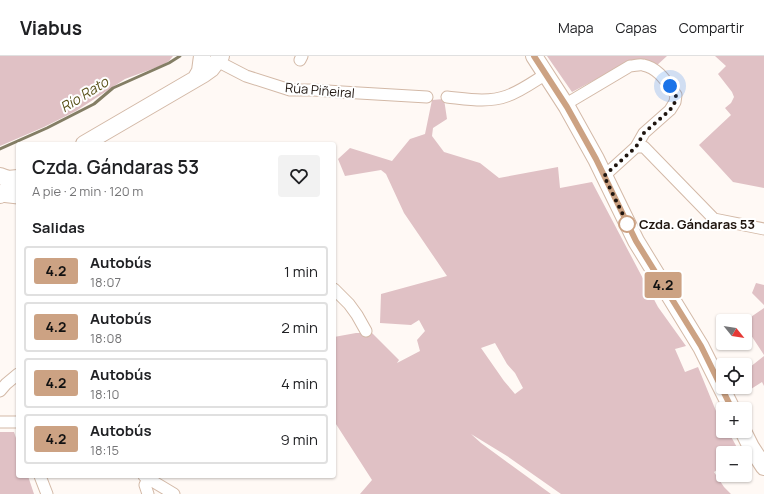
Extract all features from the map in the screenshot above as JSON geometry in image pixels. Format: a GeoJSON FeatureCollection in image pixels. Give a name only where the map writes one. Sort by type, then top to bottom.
{"type":"FeatureCollection","features":[{"type":"Feature","properties":{"kind":"main road"},"geometry":{"type":"LineString","coordinates":[[196,78],[200,71],[202,56]]}},
{"type":"Feature","properties":{"kind":"main road"},"geometry":{"type":"LineString","coordinates":[[534,56],[566,104],[596,159],[636,241],[701,346],[729,402]]}},
{"type":"Feature","properties":{"kind":"main road"},"geometry":{"type":"LineString","coordinates":[[88,142],[204,74],[211,69],[219,59]]}},
{"type":"Feature","properties":{"kind":"main road"},"geometry":{"type":"LineString","coordinates":[[0,176],[8,179],[16,178]]}},
{"type":"Feature","properties":{"kind":"main road"},"geometry":{"type":"LineString","coordinates":[[0,196],[16,184]]}},
{"type":"Feature","properties":{"kind":"main road"},"geometry":{"type":"LineString","coordinates":[[746,438],[750,447],[764,467]]}},
{"type":"Feature","properties":{"kind":"street","name":"Rúa Piñeiral"},"geometry":{"type":"LineString","coordinates":[[219,59],[246,76],[290,90],[427,97]]}},
{"type":"Feature","properties":{"kind":"street"},"geometry":{"type":"LineString","coordinates":[[566,104],[630,66],[641,65],[653,68],[664,78],[676,95],[675,102],[670,110],[644,133],[636,147],[604,176]]}},
{"type":"Feature","properties":{"kind":"street"},"geometry":{"type":"LineString","coordinates":[[447,97],[478,100],[506,96],[522,89],[546,74]]}},
{"type":"Feature","properties":{"kind":"street"},"geometry":{"type":"LineString","coordinates":[[636,147],[644,147],[714,219],[764,229]]}},
{"type":"Feature","properties":{"kind":"street"},"geometry":{"type":"LineString","coordinates":[[0,196],[16,198]]}},
{"type":"Feature","properties":{"kind":"street"},"geometry":{"type":"LineString","coordinates":[[336,292],[349,304],[366,331]]}},
{"type":"Feature","properties":{"kind":"street"},"geometry":{"type":"LineString","coordinates":[[0,391],[16,376]]}},
{"type":"Feature","properties":{"kind":"street"},"geometry":{"type":"LineString","coordinates":[[0,422],[16,422]]}},
{"type":"Feature","properties":{"kind":"street"},"geometry":{"type":"LineString","coordinates":[[41,478],[47,494]]}},
{"type":"Feature","properties":{"kind":"street"},"geometry":{"type":"LineString","coordinates":[[146,478],[145,485],[148,494]]}},
{"type":"Feature","properties":{"kind":"street"},"geometry":{"type":"LineString","coordinates":[[148,478],[174,494]]}},
{"type":"Feature","properties":{"kind":"shaded area"},"geometry":{"type":"Polygon","coordinates":[[[0,56],[173,56],[163,65],[125,79],[76,111],[0,146],[0,56]]]}},
{"type":"Feature","properties":{"kind":"shaded area"},"geometry":{"type":"Polygon","coordinates":[[[547,56],[667,56],[655,67],[625,64],[572,92],[547,56]]]}},
{"type":"Feature","properties":{"kind":"shaded area"},"geometry":{"type":"Polygon","coordinates":[[[715,56],[764,56],[764,188],[733,182],[699,145],[731,115],[725,108],[731,103],[734,97],[732,92],[718,74],[726,66],[715,56]]]}},
{"type":"Feature","properties":{"kind":"shaded area"},"geometry":{"type":"Polygon","coordinates":[[[444,99],[447,119],[433,128],[432,136],[444,152],[480,163],[499,178],[558,167],[560,188],[592,182],[658,307],[686,346],[675,349],[685,372],[698,367],[716,411],[716,438],[732,438],[736,446],[716,446],[716,471],[714,472],[716,475],[716,482],[721,482],[731,494],[561,494],[507,456],[471,434],[551,494],[360,494],[372,480],[336,424],[336,337],[356,333],[372,333],[399,360],[397,363],[420,351],[417,340],[425,331],[419,320],[411,325],[380,323],[381,294],[447,276],[404,213],[386,174],[381,170],[345,176],[338,159],[350,148],[392,161],[410,139],[425,134],[432,100],[444,99]],[[495,343],[481,348],[515,394],[523,388],[495,343]]]}},
{"type":"Feature","properties":{"kind":"shaded area"},"geometry":{"type":"Polygon","coordinates":[[[756,283],[764,285],[764,305],[752,293],[756,283]]]}},
{"type":"Feature","properties":{"kind":"shaded area"},"geometry":{"type":"Polygon","coordinates":[[[764,308],[764,355],[752,337],[752,316],[764,308]]]}},
{"type":"Feature","properties":{"kind":"shaded area"},"geometry":{"type":"Polygon","coordinates":[[[764,356],[764,386],[762,382],[752,388],[752,365],[764,356]]]}},
{"type":"Feature","properties":{"kind":"shaded area"},"geometry":{"type":"Polygon","coordinates":[[[0,432],[14,432],[16,438],[16,478],[29,478],[34,494],[0,494],[0,432]]]}},
{"type":"Feature","properties":{"kind":"waterway","name":"Río Rato"},"geometry":{"type":"LineString","coordinates":[[0,149],[47,128],[94,104],[113,88],[169,63],[180,56]]}},
{"type":"Feature","properties":{"kind":"bus line","name":"4.2"},"geometry":{"type":"LineString","coordinates":[[534,56],[567,107],[596,159],[636,241],[701,346],[729,402]]}},
{"type":"Feature","properties":{"kind":"place","name":"Czda. Gándaras 53"},"geometry":{"type":"Point","coordinates":[627,224]}},
{"type":"Feature","properties":{"kind":"route"},"geometry":{"type":"LineString","coordinates":[[627,224],[628,225],[604,176],[636,147],[644,133],[670,110],[675,102],[676,95],[670,86]]}}]}
